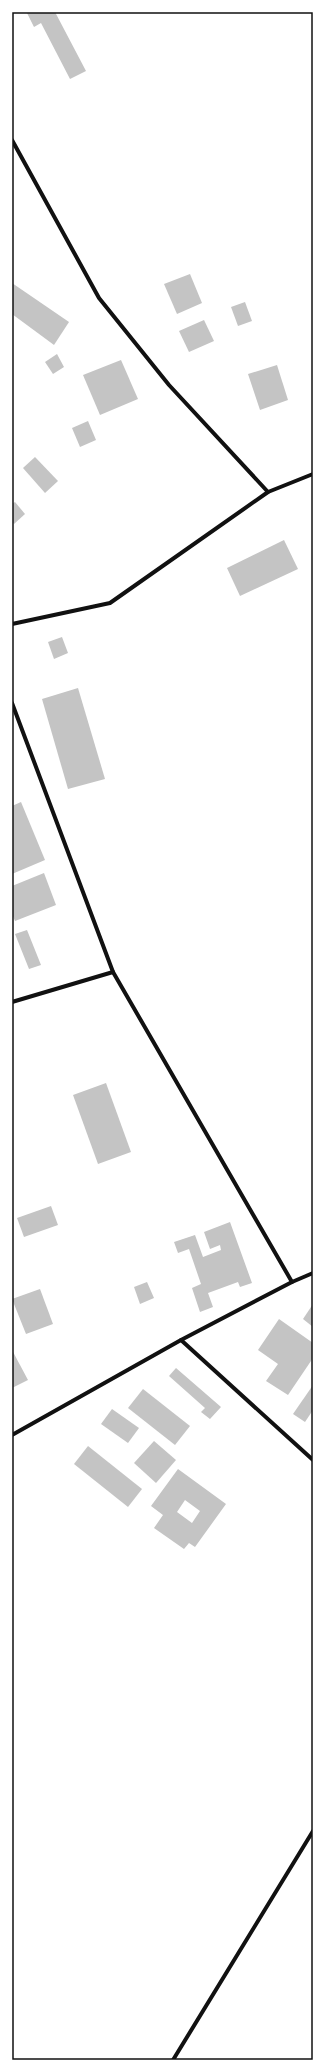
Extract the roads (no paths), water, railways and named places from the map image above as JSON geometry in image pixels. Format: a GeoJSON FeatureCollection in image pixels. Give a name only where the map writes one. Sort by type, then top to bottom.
{"type":"FeatureCollection","features":[{"type":"Feature","properties":{"kind":"street"},"geometry":{"type":"LineString","coordinates":[[12,140],[14,150],[99,298],[169,385],[268,492]]}},
{"type":"Feature","properties":{"kind":"street"},"geometry":{"type":"LineString","coordinates":[[12,624],[110,603],[268,492],[313,474]]}},
{"type":"Feature","properties":{"kind":"street"},"geometry":{"type":"LineString","coordinates":[[12,703],[113,972],[292,1282]]}},
{"type":"Feature","properties":{"kind":"street"},"geometry":{"type":"LineString","coordinates":[[12,1002],[113,972]]}},
{"type":"Feature","properties":{"kind":"street"},"geometry":{"type":"LineString","coordinates":[[12,1435],[181,1340],[292,1282],[313,1273]]}},
{"type":"Feature","properties":{"kind":"street"},"geometry":{"type":"LineString","coordinates":[[181,1340],[313,1460]]}},
{"type":"Feature","properties":{"kind":"street"},"geometry":{"type":"LineString","coordinates":[[173,2060],[313,1831]]}}]}
